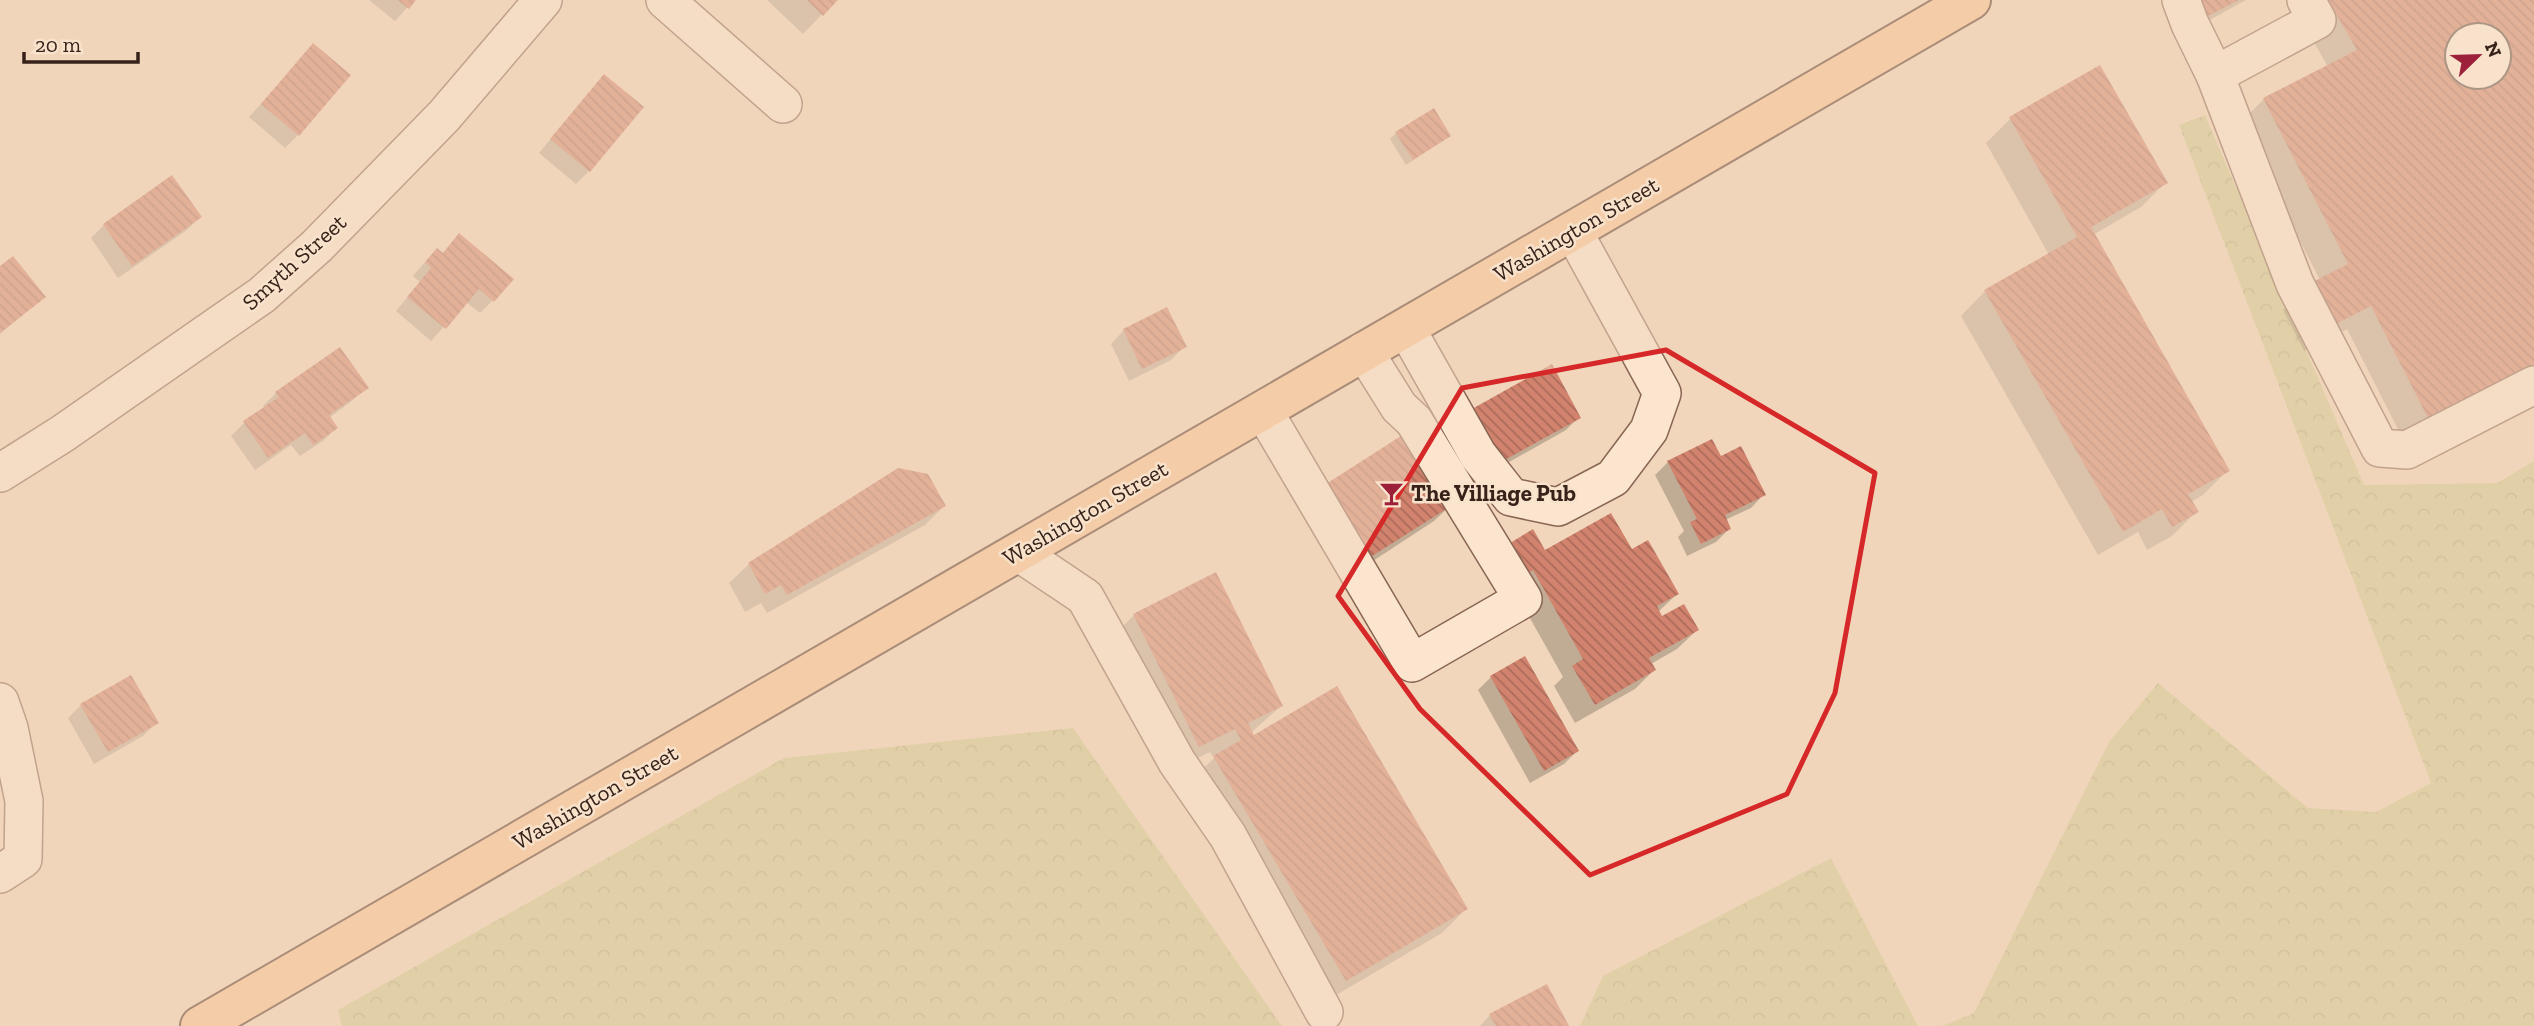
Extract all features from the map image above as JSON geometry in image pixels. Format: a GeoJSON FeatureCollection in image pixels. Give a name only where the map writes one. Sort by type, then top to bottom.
{"type":"FeatureCollection","features":[{"type":"Feature","properties":{"kind":"main road","name":"Washington Street"},"geometry":{"type":"LineString","coordinates":[[200,1026],[1971,0]]}},
{"type":"Feature","properties":{"kind":"street","name":"Smyth Street"},"geometry":{"type":"LineString","coordinates":[[0,473],[62,434],[271,287],[317,246],[444,116],[543,0]]}},
{"type":"Feature","properties":{"kind":"street"},"geometry":{"type":"LineString","coordinates":[[665,0],[783,104]]}},
{"type":"Feature","properties":{"kind":"street"},"geometry":{"type":"LineString","coordinates":[[2181,0],[2215,75],[2295,284],[2380,448],[2407,450],[2534,385]]}},
{"type":"Feature","properties":{"kind":"street"},"geometry":{"type":"LineString","coordinates":[[2215,75],[2317,20],[2306,0]]}},
{"type":"Feature","properties":{"kind":"street"},"geometry":{"type":"LineString","coordinates":[[1406,328],[1478,455],[1511,497],[1558,507],[1613,478],[1649,430],[1662,393],[1573,231]]}},
{"type":"Feature","properties":{"kind":"street"},"geometry":{"type":"LineString","coordinates":[[1263,410],[1412,663],[1523,600],[1414,421],[1399,407],[1364,351]]}},
{"type":"Feature","properties":{"kind":"street"},"geometry":{"type":"LineString","coordinates":[[1018,552],[1085,597],[1177,762],[1228,836],[1324,1012]]}},
{"type":"Feature","properties":{"kind":"street"},"geometry":{"type":"LineString","coordinates":[[0,702],[9,728],[24,802],[23,859],[0,874]]}},
{"type":"Feature","properties":{"kind":"highlighted area"},"geometry":{"type":"Polygon","coordinates":[[[1666,350],[1875,473],[1835,693],[1787,794],[1590,875],[1420,709],[1338,596],[1462,388],[1666,350]]]}},
{"type":"Feature","properties":{"kind":"green space"},"geometry":{"type":"Polygon","coordinates":[[[2205,115],[2364,485],[2497,483],[2534,461],[2534,1026],[1942,1026],[1974,1013],[2109,742],[2158,683],[2308,808],[2376,812],[2431,783],[2179,125],[2205,115]]]}},
{"type":"Feature","properties":{"kind":"green space"},"geometry":{"type":"Polygon","coordinates":[[[1073,728],[1282,1026],[342,1026],[338,1010],[784,758],[1073,728]]]}},
{"type":"Feature","properties":{"kind":"green space"},"geometry":{"type":"Polygon","coordinates":[[[1831,858],[1918,1026],[1580,1026],[1603,976],[1831,858]]]}},
{"type":"Feature","properties":{"kind":"building"},"geometry":{"type":"Polygon","coordinates":[[[398,0],[416,0],[409,9],[398,0]]]}},
{"type":"Feature","properties":{"kind":"building"},"geometry":{"type":"Polygon","coordinates":[[[807,0],[838,0],[823,16],[807,0]]]}},
{"type":"Feature","properties":{"kind":"building"},"geometry":{"type":"Polygon","coordinates":[[[2200,0],[2239,0],[2208,16],[2200,0]]]}},
{"type":"Feature","properties":{"kind":"building"},"geometry":{"type":"Polygon","coordinates":[[[2328,0],[2534,0],[2534,367],[2429,420],[2371,306],[2328,328],[2307,285],[2348,264],[2263,98],[2357,50],[2328,0]]]}},
{"type":"Feature","properties":{"kind":"building"},"geometry":{"type":"Polygon","coordinates":[[[313,43],[351,75],[299,136],[261,104],[313,43]]]}},
{"type":"Feature","properties":{"kind":"building"},"geometry":{"type":"Polygon","coordinates":[[[2100,65],[2168,183],[2091,227],[2230,471],[2188,494],[2199,512],[2172,527],[2162,509],[2123,532],[1984,290],[2077,237],[2009,117],[2100,65]]]}},
{"type":"Feature","properties":{"kind":"building"},"geometry":{"type":"Polygon","coordinates":[[[604,74],[644,107],[590,172],[550,139],[604,74]]]}},
{"type":"Feature","properties":{"kind":"building"},"geometry":{"type":"Polygon","coordinates":[[[1434,108],[1451,136],[1413,160],[1395,132],[1434,108]]]}},
{"type":"Feature","properties":{"kind":"building"},"geometry":{"type":"Polygon","coordinates":[[[172,175],[202,217],[132,266],[103,224],[172,175]]]}},
{"type":"Feature","properties":{"kind":"building"},"geometry":{"type":"Polygon","coordinates":[[[459,233],[514,279],[494,302],[479,289],[446,329],[407,297],[431,268],[425,262],[437,248],[443,253],[459,233]]]}},
{"type":"Feature","properties":{"kind":"building"},"geometry":{"type":"Polygon","coordinates":[[[13,256],[46,297],[0,333],[0,266],[13,256]]]}},
{"type":"Feature","properties":{"kind":"building"},"geometry":{"type":"Polygon","coordinates":[[[1167,307],[1187,347],[1142,369],[1123,329],[1167,307]]]}},
{"type":"Feature","properties":{"kind":"building"},"geometry":{"type":"Polygon","coordinates":[[[340,347],[369,388],[329,415],[338,428],[313,445],[305,433],[268,458],[243,421],[279,397],[275,392],[340,347]]]}},
{"type":"Feature","properties":{"kind":"building"},"geometry":{"type":"Polygon","coordinates":[[[1552,364],[1581,418],[1501,462],[1472,409],[1552,364]]]}},
{"type":"Feature","properties":{"kind":"building","name":"The Villiage Pub"},"geometry":{"type":"Polygon","coordinates":[[[1404,434],[1456,503],[1372,556],[1326,484],[1404,434]]]}},
{"type":"Feature","properties":{"kind":"building"},"geometry":{"type":"Polygon","coordinates":[[[1712,439],[1721,456],[1741,446],[1766,495],[1725,515],[1731,529],[1701,544],[1690,522],[1697,519],[1667,461],[1712,439]]]}},
{"type":"Feature","properties":{"kind":"building"},"geometry":{"type":"Polygon","coordinates":[[[898,468],[928,474],[946,506],[787,595],[781,585],[765,594],[748,563],[898,468]]]}},
{"type":"Feature","properties":{"kind":"building"},"geometry":{"type":"Polygon","coordinates":[[[1611,513],[1632,549],[1648,540],[1679,594],[1657,606],[1662,616],[1684,604],[1699,630],[1649,658],[1656,670],[1595,705],[1572,666],[1583,659],[1533,570],[1524,576],[1507,545],[1533,529],[1545,550],[1611,513]]]}},
{"type":"Feature","properties":{"kind":"building"},"geometry":{"type":"Polygon","coordinates":[[[1216,572],[1283,706],[1248,723],[1254,735],[1337,686],[1468,909],[1346,981],[1213,756],[1241,740],[1235,729],[1199,747],[1133,614],[1216,572]]]}},
{"type":"Feature","properties":{"kind":"building"},"geometry":{"type":"Polygon","coordinates":[[[1525,656],[1579,751],[1544,771],[1490,676],[1525,656]]]}},
{"type":"Feature","properties":{"kind":"building"},"geometry":{"type":"Polygon","coordinates":[[[131,675],[159,723],[108,752],[80,704],[131,675]]]}},
{"type":"Feature","properties":{"kind":"building"},"geometry":{"type":"Polygon","coordinates":[[[1547,984],[1569,1026],[1496,1026],[1489,1014],[1547,984]]]}},
{"type":"Feature","properties":{"kind":"place","name":"The Villiage Pub"},"geometry":{"type":"Point","coordinates":[1391,493]}}]}
